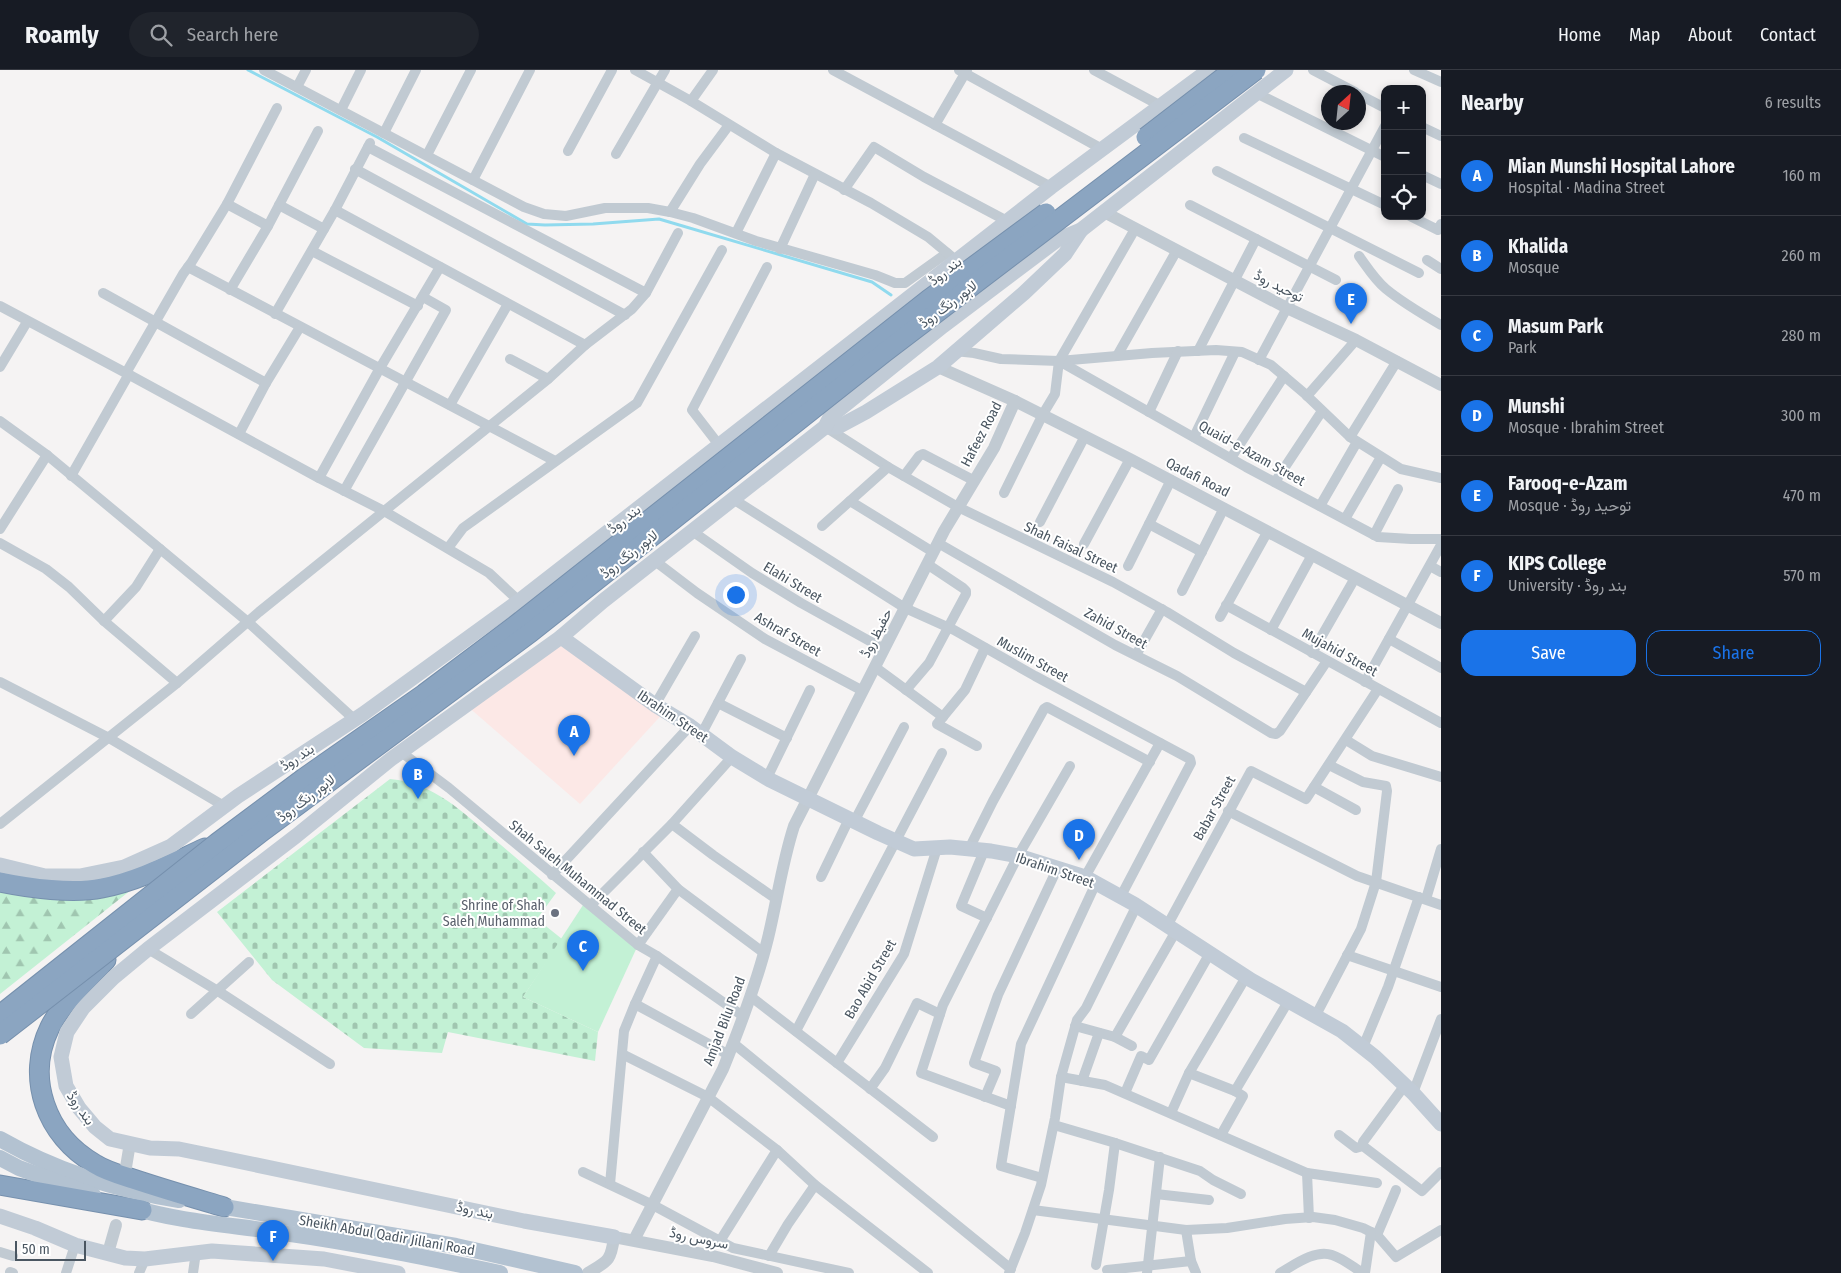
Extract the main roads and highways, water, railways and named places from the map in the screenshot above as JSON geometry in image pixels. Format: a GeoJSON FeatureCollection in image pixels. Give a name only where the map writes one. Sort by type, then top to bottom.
{"type":"FeatureCollection","features":[{"type":"Feature","properties":{"kind":"highway","name":"لاہور رنگ روڈ"},"geometry":{"type":"LineString","coordinates":[[0,1015],[217,843],[304,778],[424,694],[521,621],[905,318],[1081,188],[1233,70]]}},
{"type":"Feature","properties":{"kind":"highway","name":"لاہور رنگ روڈ"},"geometry":{"type":"LineString","coordinates":[[0,1036],[331,779],[531,632],[885,352],[1256,70]]}},
{"type":"Feature","properties":{"kind":"highway"},"geometry":{"type":"LineString","coordinates":[[0,882],[23,887],[47,889],[101,888],[136,878],[217,843]]}},
{"type":"Feature","properties":{"kind":"highway"},"geometry":{"type":"LineString","coordinates":[[128,935],[76,992],[51,1026],[43,1046],[39,1066],[40,1091],[47,1114],[77,1152],[95,1164],[143,1182],[224,1207]]}},
{"type":"Feature","properties":{"kind":"highway"},"geometry":{"type":"LineString","coordinates":[[0,1185],[142,1210]]}},
{"type":"Feature","properties":{"kind":"main road","name":"بند روڈ"},"geometry":{"type":"LineString","coordinates":[[0,865],[46,876],[80,876],[124,868],[171,846],[224,806],[355,720],[519,601],[764,411],[952,257],[1007,221],[1209,70]]}},
{"type":"Feature","properties":{"kind":"main road","name":"بند روڈ"},"geometry":{"type":"LineString","coordinates":[[614,1237],[524,1221],[188,1151],[150,1148],[110,1140],[84,1114],[66,1086],[61,1056],[67,1032],[83,1008],[113,978],[148,949],[296,836],[401,752],[561,637],[603,601],[825,427],[830,417],[943,326],[1058,240],[1081,230],[1286,70]]}},
{"type":"Feature","properties":{"kind":"main road","name":"بند روڈ"},"geometry":{"type":"LineString","coordinates":[[825,427],[838,427],[866,412],[938,367],[1024,293],[1065,254],[1081,230]]}},
{"type":"Feature","properties":{"kind":"main road","name":"Ibrahim Street"},"geometry":{"type":"LineString","coordinates":[[561,637],[655,705],[695,730],[732,757],[806,799],[896,842],[914,849],[976,850],[1018,856],[1091,880],[1121,896],[1246,977],[1342,1031],[1363,1047],[1409,1089],[1441,1124]]}},
{"type":"Feature","properties":{"kind":"main road","name":"Sheikh Abdul Qadir Jillani Road"},"geometry":{"type":"LineString","coordinates":[[0,1139],[69,1171],[116,1188],[170,1199],[456,1246],[575,1273]]}},
{"type":"Feature","properties":{"kind":"main road","name":"Sheikh Abdul Qadir Jillani Road"},"geometry":{"type":"LineString","coordinates":[[0,1158],[19,1168],[67,1186],[142,1210],[417,1256],[500,1273]]}},
{"type":"Feature","properties":{"kind":"main road"},"geometry":{"type":"LineString","coordinates":[[0,1216],[75,1246],[125,1258],[142,1266],[196,1252],[212,1251],[324,1259],[395,1273]]}},
{"type":"Feature","properties":{"kind":"waterway"},"geometry":{"type":"LineString","coordinates":[[248,70],[377,137],[527,224],[593,224],[659,219],[872,282],[891,295]]}},
{"type":"Feature","properties":{"kind":"place","name":"Farooq-e-Azam"},"geometry":{"type":"Point","coordinates":[1351,324]}},
{"type":"Feature","properties":{"kind":"place","name":"Mian Munshi Hospital Lahore"},"geometry":{"type":"Point","coordinates":[574,756]}},
{"type":"Feature","properties":{"kind":"place","name":"Khalida"},"geometry":{"type":"Point","coordinates":[418,799]}},
{"type":"Feature","properties":{"kind":"place","name":"Munshi"},"geometry":{"type":"Point","coordinates":[1079,860]}},
{"type":"Feature","properties":{"kind":"place","name":"Shrine of Shah Saleh Muhammad"},"geometry":{"type":"Point","coordinates":[555,913]}},
{"type":"Feature","properties":{"kind":"place","name":"Masum Park"},"geometry":{"type":"Point","coordinates":[583,971]}},
{"type":"Feature","properties":{"kind":"place","name":"KIPS College"},"geometry":{"type":"Point","coordinates":[273,1261]}}]}
